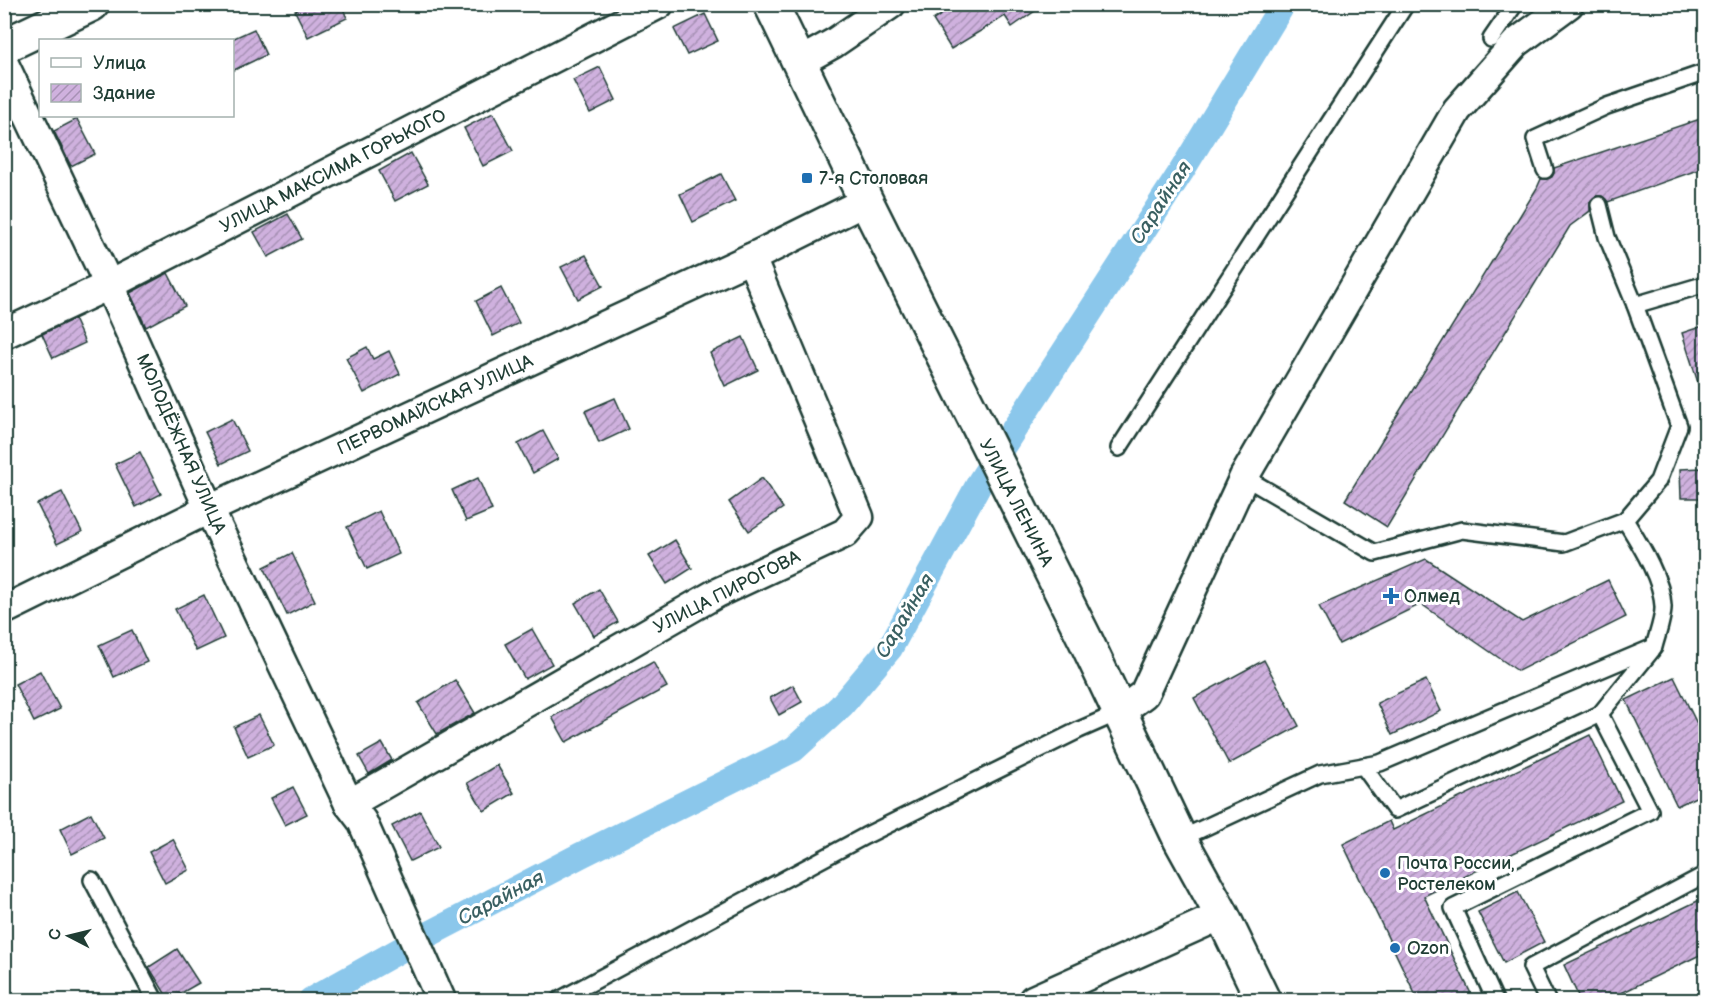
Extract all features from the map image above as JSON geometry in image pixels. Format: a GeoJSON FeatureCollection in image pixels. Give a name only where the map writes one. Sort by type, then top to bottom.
{"type":"FeatureCollection","features":[{"type":"Feature","properties":{"kind":"main road"},"geometry":{"type":"LineString","coordinates":[[4,46],[92,4]]}},
{"type":"Feature","properties":{"kind":"main road","name":"УЛИЦА ЛЕНИНА"},"geometry":{"type":"LineString","coordinates":[[771,4],[943,358],[1086,641],[1180,839],[1222,915],[1263,1000]]}},
{"type":"Feature","properties":{"kind":"street","name":"УЛИЦА МАКСИМА ГОРЬКОГО"},"geometry":{"type":"LineString","coordinates":[[4,334],[109,285],[659,4]]}},
{"type":"Feature","properties":{"kind":"street"},"geometry":{"type":"LineString","coordinates":[[798,63],[834,43],[891,4]]}},
{"type":"Feature","properties":{"kind":"street"},"geometry":{"type":"LineString","coordinates":[[1120,712],[1144,694],[1244,477],[1456,110],[1516,43],[1569,4]]}},
{"type":"Feature","properties":{"kind":"street","name":"МОЛОДЁЖНАЯ УЛИЦА"},"geometry":{"type":"LineString","coordinates":[[4,64],[109,285],[209,509],[356,813],[441,1000]]}},
{"type":"Feature","properties":{"kind":"street","name":"ПЕРВОМАЙСКАЯ УЛИЦА"},"geometry":{"type":"LineString","coordinates":[[4,610],[209,509],[751,258],[866,201]]}},
{"type":"Feature","properties":{"kind":"street","name":"УЛИЦА ПИРОГОВА"},"geometry":{"type":"LineString","coordinates":[[356,813],[717,593],[845,533],[859,517],[751,258]]}},
{"type":"Feature","properties":{"kind":"street"},"geometry":{"type":"LineString","coordinates":[[1033,1000],[1222,915]]}},
{"type":"Feature","properties":{"kind":"lane"},"geometry":{"type":"LineString","coordinates":[[1119,448],[1406,4]]}},
{"type":"Feature","properties":{"kind":"lane"},"geometry":{"type":"LineString","coordinates":[[1491,39],[1515,4]]}},
{"type":"Feature","properties":{"kind":"lane"},"geometry":{"type":"LineString","coordinates":[[1545,170],[1535,139],[1607,106],[1706,72]]}},
{"type":"Feature","properties":{"kind":"lane"},"geometry":{"type":"LineString","coordinates":[[1244,477],[1375,553],[1462,530],[1564,543],[1625,520],[1658,481],[1679,426],[1607,237],[1599,205]]}},
{"type":"Feature","properties":{"kind":"lane"},"geometry":{"type":"LineString","coordinates":[[1635,306],[1706,284]]}},
{"type":"Feature","properties":{"kind":"lane"},"geometry":{"type":"LineString","coordinates":[[1363,766],[1395,810],[1600,714],[1654,647],[1664,607],[1659,586],[1646,554],[1625,520]]}},
{"type":"Feature","properties":{"kind":"lane"},"geometry":{"type":"LineString","coordinates":[[1180,839],[1320,774],[1380,763],[1654,647]]}},
{"type":"Feature","properties":{"kind":"lane"},"geometry":{"type":"LineString","coordinates":[[559,1000],[865,836],[1068,735],[1120,712]]}},
{"type":"Feature","properties":{"kind":"lane"},"geometry":{"type":"LineString","coordinates":[[1495,1000],[1453,908],[1650,811],[1600,714]]}},
{"type":"Feature","properties":{"kind":"lane"},"geometry":{"type":"LineString","coordinates":[[1547,1000],[1531,967],[1706,874]]}},
{"type":"Feature","properties":{"kind":"lane"},"geometry":{"type":"LineString","coordinates":[[92,880],[155,1000]]}},
{"type":"Feature","properties":{"kind":"building"},"geometry":{"type":"Polygon","coordinates":[[[308,4],[341,4],[347,18],[308,37],[295,11],[308,4]]]}},
{"type":"Feature","properties":{"kind":"building"},"geometry":{"type":"Polygon","coordinates":[[[958,4],[1045,4],[1012,27],[1005,16],[951,49],[933,20],[958,4]]]}},
{"type":"Feature","properties":{"kind":"building"},"geometry":{"type":"Polygon","coordinates":[[[705,14],[718,41],[687,55],[674,29],[705,14]]]}},
{"type":"Feature","properties":{"kind":"building"},"geometry":{"type":"Polygon","coordinates":[[[254,29],[266,55],[234,70],[234,39],[232,39],[254,29]]]}},
{"type":"Feature","properties":{"kind":"building"},"geometry":{"type":"Polygon","coordinates":[[[600,67],[616,100],[590,113],[573,80],[600,67]]]}},
{"type":"Feature","properties":{"kind":"building"},"geometry":{"type":"Polygon","coordinates":[[[493,113],[513,151],[483,166],[464,128],[493,113]]]}},
{"type":"Feature","properties":{"kind":"building"},"geometry":{"type":"Polygon","coordinates":[[[1706,117],[1706,167],[1608,202],[1602,196],[1596,196],[1590,202],[1590,211],[1570,226],[1387,527],[1345,500],[1541,179],[1552,177],[1554,168],[1706,117]]]}},
{"type":"Feature","properties":{"kind":"building"},"geometry":{"type":"Polygon","coordinates":[[[77,119],[95,154],[71,166],[54,131],[77,119]]]}},
{"type":"Feature","properties":{"kind":"building"},"geometry":{"type":"Polygon","coordinates":[[[411,153],[428,184],[395,201],[379,171],[411,153]]]}},
{"type":"Feature","properties":{"kind":"building"},"geometry":{"type":"Polygon","coordinates":[[[721,174],[735,201],[693,222],[680,194],[721,174]]]}},
{"type":"Feature","properties":{"kind":"building"},"geometry":{"type":"Polygon","coordinates":[[[288,214],[302,239],[268,257],[254,232],[288,214]]]}},
{"type":"Feature","properties":{"kind":"building"},"geometry":{"type":"Polygon","coordinates":[[[586,255],[603,286],[578,299],[561,267],[586,255]]]}},
{"type":"Feature","properties":{"kind":"building"},"geometry":{"type":"Polygon","coordinates":[[[168,273],[185,306],[146,327],[130,293],[168,273]]]}},
{"type":"Feature","properties":{"kind":"building"},"geometry":{"type":"Polygon","coordinates":[[[501,288],[519,323],[493,336],[476,301],[501,288]]]}},
{"type":"Feature","properties":{"kind":"building"},"geometry":{"type":"Polygon","coordinates":[[[74,319],[85,343],[53,358],[42,334],[74,319]]]}},
{"type":"Feature","properties":{"kind":"building"},"geometry":{"type":"Polygon","coordinates":[[[1706,325],[1706,392],[1701,392],[1682,333],[1706,325]]]}},
{"type":"Feature","properties":{"kind":"building"},"geometry":{"type":"Polygon","coordinates":[[[743,337],[758,370],[725,386],[710,353],[743,337]]]}},
{"type":"Feature","properties":{"kind":"building"},"geometry":{"type":"Polygon","coordinates":[[[367,347],[373,359],[389,351],[400,374],[364,393],[346,358],[367,347]]]}},
{"type":"Feature","properties":{"kind":"building"},"geometry":{"type":"Polygon","coordinates":[[[615,398],[629,429],[599,443],[585,411],[615,398]]]}},
{"type":"Feature","properties":{"kind":"building"},"geometry":{"type":"Polygon","coordinates":[[[232,419],[248,451],[221,464],[205,432],[232,419]]]}},
{"type":"Feature","properties":{"kind":"building"},"geometry":{"type":"Polygon","coordinates":[[[543,431],[558,459],[533,473],[518,444],[543,431]]]}},
{"type":"Feature","properties":{"kind":"building"},"geometry":{"type":"Polygon","coordinates":[[[140,452],[161,494],[136,507],[115,464],[140,452]]]}},
{"type":"Feature","properties":{"kind":"building"},"geometry":{"type":"Polygon","coordinates":[[[1703,468],[1704,498],[1681,498],[1680,469],[1703,468]]]}},
{"type":"Feature","properties":{"kind":"building"},"geometry":{"type":"Polygon","coordinates":[[[478,478],[492,510],[466,521],[452,490],[478,478]]]}},
{"type":"Feature","properties":{"kind":"building"},"geometry":{"type":"Polygon","coordinates":[[[762,478],[783,508],[749,531],[729,502],[762,478]]]}},
{"type":"Feature","properties":{"kind":"building"},"geometry":{"type":"Polygon","coordinates":[[[62,492],[82,532],[57,544],[37,504],[62,492]]]}},
{"type":"Feature","properties":{"kind":"building"},"geometry":{"type":"Polygon","coordinates":[[[379,511],[399,554],[367,569],[347,527],[379,511]]]}},
{"type":"Feature","properties":{"kind":"building"},"geometry":{"type":"Polygon","coordinates":[[[675,540],[692,568],[667,584],[649,556],[675,540]]]}},
{"type":"Feature","properties":{"kind":"building"},"geometry":{"type":"Polygon","coordinates":[[[292,553],[315,601],[287,615],[264,567],[292,553]]]}},
{"type":"Feature","properties":{"kind":"building"},"geometry":{"type":"Polygon","coordinates":[[[1426,559],[1522,622],[1608,580],[1626,617],[1518,671],[1421,604],[1339,644],[1319,606],[1426,559]]]}},
{"type":"Feature","properties":{"kind":"building"},"geometry":{"type":"Polygon","coordinates":[[[599,589],[618,622],[594,636],[575,603],[599,589]]]}},
{"type":"Feature","properties":{"kind":"building"},"geometry":{"type":"Polygon","coordinates":[[[204,595],[224,638],[196,651],[175,609],[204,595]]]}},
{"type":"Feature","properties":{"kind":"building"},"geometry":{"type":"Polygon","coordinates":[[[532,629],[552,664],[525,679],[505,644],[532,629]]]}},
{"type":"Feature","properties":{"kind":"building"},"geometry":{"type":"Polygon","coordinates":[[[132,630],[147,662],[114,677],[99,645],[132,630]]]}},
{"type":"Feature","properties":{"kind":"building"},"geometry":{"type":"Polygon","coordinates":[[[1264,660],[1299,726],[1229,764],[1194,698],[1264,660]]]}},
{"type":"Feature","properties":{"kind":"building"},"geometry":{"type":"Polygon","coordinates":[[[653,662],[667,687],[566,742],[552,717],[653,662]]]}},
{"type":"Feature","properties":{"kind":"building"},"geometry":{"type":"Polygon","coordinates":[[[40,671],[60,709],[34,722],[15,684],[40,671]]]}},
{"type":"Feature","properties":{"kind":"building"},"geometry":{"type":"Polygon","coordinates":[[[1674,677],[1706,742],[1706,792],[1677,806],[1626,700],[1674,677]]]}},
{"type":"Feature","properties":{"kind":"building"},"geometry":{"type":"Polygon","coordinates":[[[455,680],[475,713],[437,734],[418,703],[455,680]]]}},
{"type":"Feature","properties":{"kind":"building"},"geometry":{"type":"Polygon","coordinates":[[[1426,680],[1441,711],[1392,735],[1377,703],[1426,680]]]}},
{"type":"Feature","properties":{"kind":"building"},"geometry":{"type":"Polygon","coordinates":[[[793,685],[802,702],[779,715],[770,698],[793,685]]]}},
{"type":"Feature","properties":{"kind":"building"},"geometry":{"type":"Polygon","coordinates":[[[259,715],[274,745],[248,757],[234,727],[259,715]]]}},
{"type":"Feature","properties":{"kind":"building","name":"Почта России, Ростелеком"},"geometry":{"type":"Polygon","coordinates":[[[1590,735],[1622,801],[1424,896],[1474,1000],[1418,1000],[1343,844],[1389,821],[1393,830],[1590,735]]]}},
{"type":"Feature","properties":{"kind":"building"},"geometry":{"type":"Polygon","coordinates":[[[382,743],[392,760],[369,774],[359,756],[382,743]]]}},
{"type":"Feature","properties":{"kind":"building"},"geometry":{"type":"Polygon","coordinates":[[[497,765],[514,793],[484,811],[467,783],[497,765]]]}},
{"type":"Feature","properties":{"kind":"building"},"geometry":{"type":"Polygon","coordinates":[[[293,787],[307,814],[285,825],[271,798],[293,787]]]}},
{"type":"Feature","properties":{"kind":"building"},"geometry":{"type":"Polygon","coordinates":[[[420,811],[439,847],[410,861],[392,826],[420,811]]]}},
{"type":"Feature","properties":{"kind":"building"},"geometry":{"type":"Polygon","coordinates":[[[91,813],[104,838],[72,854],[60,829],[91,813]]]}},
{"type":"Feature","properties":{"kind":"building"},"geometry":{"type":"Polygon","coordinates":[[[173,839],[189,870],[165,883],[149,852],[173,839]]]}},
{"type":"Feature","properties":{"kind":"building"},"geometry":{"type":"Polygon","coordinates":[[[1518,892],[1544,942],[1504,963],[1478,912],[1518,892]]]}},
{"type":"Feature","properties":{"kind":"building"},"geometry":{"type":"Polygon","coordinates":[[[1706,897],[1706,952],[1607,1000],[1580,1000],[1564,965],[1706,897]]]}},
{"type":"Feature","properties":{"kind":"building"},"geometry":{"type":"Polygon","coordinates":[[[177,949],[199,983],[169,1000],[149,967],[177,949]]]}},
{"type":"Feature","properties":{"kind":"waterway","name":"Сарайная"},"geometry":{"type":"LineString","coordinates":[[311,1000],[418,940],[581,855],[794,749],[841,706],[890,648],[981,480],[1181,172],[1283,4]]}},
{"type":"Feature","properties":{"kind":"place","name":"7-я Столовая"},"geometry":{"type":"Point","coordinates":[807,178]}},
{"type":"Feature","properties":{"kind":"place","name":"Олмед"},"geometry":{"type":"Point","coordinates":[1391,596]}},
{"type":"Feature","properties":{"kind":"place","name":"Почта России, Ростелеком"},"geometry":{"type":"Point","coordinates":[1385,873]}},
{"type":"Feature","properties":{"kind":"place","name":"Ozon"},"geometry":{"type":"Point","coordinates":[1395,948]}}]}
